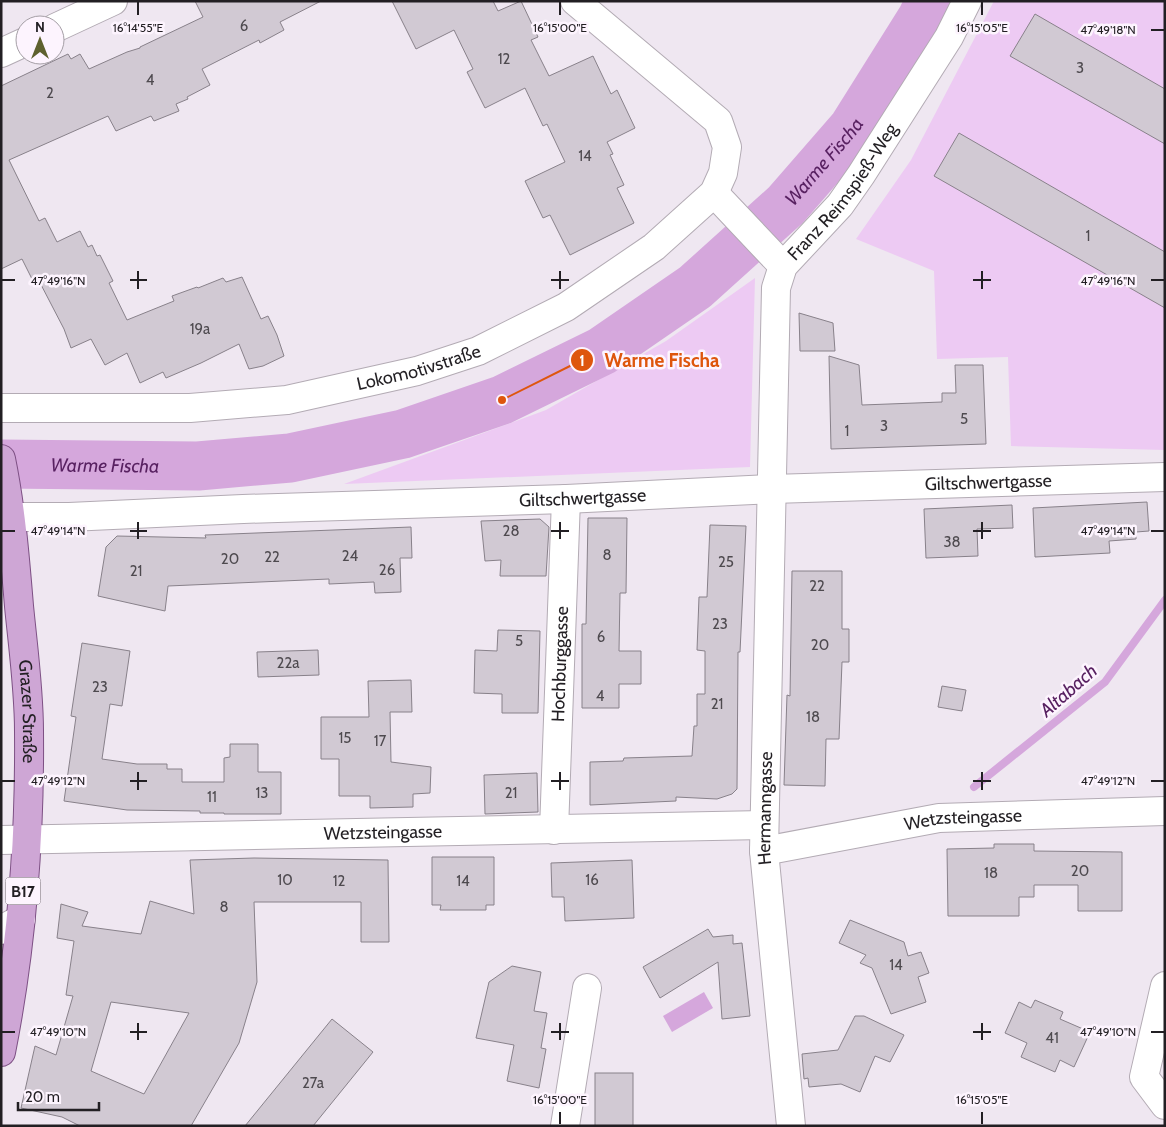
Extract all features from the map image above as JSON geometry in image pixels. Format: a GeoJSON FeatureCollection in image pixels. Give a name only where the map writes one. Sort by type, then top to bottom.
{"type":"FeatureCollection","features":[{"type":"Feature","properties":{"kind":"main road","name":"Grazer Straße"},"geometry":{"type":"LineString","coordinates":[[1,1052],[9,1010],[11,925],[28,839],[29,729],[6,517],[3,471]]}},
{"type":"Feature","properties":{"kind":"street"},"geometry":{"type":"LineString","coordinates":[[65,23],[113,1]]}},
{"type":"Feature","properties":{"kind":"street","name":"Lokomotivstraße"},"geometry":{"type":"LineString","coordinates":[[1,408],[190,408],[277,400],[417,371],[478,351],[566,307],[654,247],[714,193],[723,173],[727,147],[718,121],[575,1]]}},
{"type":"Feature","properties":{"kind":"street","name":"Franz Reimspieß-Weg"},"geometry":{"type":"LineString","coordinates":[[772,489],[776,259],[840,205],[949,37],[967,1]]}},
{"type":"Feature","properties":{"kind":"street"},"geometry":{"type":"LineString","coordinates":[[1,53],[15,47]]}},
{"type":"Feature","properties":{"kind":"street"},"geometry":{"type":"LineString","coordinates":[[714,193],[776,259]]}},
{"type":"Feature","properties":{"kind":"street","name":"Giltschwertgasse"},"geometry":{"type":"LineString","coordinates":[[6,517],[69,517],[242,509],[566,499],[772,489],[1165,477]]}},
{"type":"Feature","properties":{"kind":"street","name":"Hermanngasse"},"geometry":{"type":"LineString","coordinates":[[772,489],[764,838],[791,1126]]}},
{"type":"Feature","properties":{"kind":"street","name":"Hochburggasse"},"geometry":{"type":"LineString","coordinates":[[554,830],[566,499]]}},
{"type":"Feature","properties":{"kind":"street","name":"Wetzsteingasse"},"geometry":{"type":"LineString","coordinates":[[1,840],[554,830],[764,838],[939,818],[1165,811]]}},
{"type":"Feature","properties":{"kind":"street"},"geometry":{"type":"LineString","coordinates":[[1165,986],[1144,1077],[1165,1105]]}},
{"type":"Feature","properties":{"kind":"street"},"geometry":{"type":"LineString","coordinates":[[565,1126],[587,988]]}},
{"type":"Feature","properties":{"kind":"shaded area"},"geometry":{"type":"Polygon","coordinates":[[[994,1],[1165,1],[1165,450],[1011,446],[1008,357],[937,359],[934,271],[856,239],[911,160],[994,1]]]}},
{"type":"Feature","properties":{"kind":"shaded area"},"geometry":{"type":"Polygon","coordinates":[[[755,278],[750,467],[344,484],[546,410],[666,341],[755,278]]]}},
{"type":"Feature","properties":{"kind":"shaded area"},"geometry":{"type":"Polygon","coordinates":[[[704,992],[713,1008],[672,1032],[663,1016],[704,992]]]}},
{"type":"Feature","properties":{"kind":"building"},"geometry":{"type":"Polygon","coordinates":[[[195,1],[321,1],[280,22],[284,30],[260,43],[259,40],[202,69],[210,85],[176,104],[179,111],[154,121],[151,116],[116,131],[108,116],[9,160],[39,221],[45,218],[57,242],[80,231],[88,247],[92,245],[97,256],[100,255],[113,281],[109,283],[127,320],[174,301],[172,296],[223,278],[226,282],[242,277],[261,319],[268,316],[284,356],[263,366],[249,369],[239,344],[166,378],[163,372],[140,383],[127,353],[105,365],[91,339],[71,348],[64,329],[37,277],[32,279],[22,259],[1,269],[1,86],[45,65],[65,65],[65,55],[68,54],[71,59],[80,54],[89,69],[140,48],[203,17],[195,1]]]}},
{"type":"Feature","properties":{"kind":"building"},"geometry":{"type":"Polygon","coordinates":[[[392,1],[493,1],[498,11],[521,1],[538,37],[531,40],[549,76],[593,56],[611,94],[617,90],[635,128],[607,142],[613,154],[610,155],[624,185],[617,188],[634,223],[570,255],[550,215],[543,218],[525,181],[565,162],[547,124],[543,126],[525,88],[485,108],[467,72],[473,69],[454,30],[416,49],[392,1]]]}},
{"type":"Feature","properties":{"kind":"building"},"geometry":{"type":"Polygon","coordinates":[[[1035,14],[1165,89],[1165,144],[1010,56],[1035,14]]]}},
{"type":"Feature","properties":{"kind":"building"},"geometry":{"type":"Polygon","coordinates":[[[959,133],[1165,252],[1165,308],[934,176],[959,133]]]}},
{"type":"Feature","properties":{"kind":"building"},"geometry":{"type":"Polygon","coordinates":[[[799,313],[833,323],[835,351],[800,351],[799,313]]]}},
{"type":"Feature","properties":{"kind":"building"},"geometry":{"type":"Polygon","coordinates":[[[829,356],[859,365],[862,405],[942,402],[942,393],[956,393],[955,365],[983,365],[986,444],[831,449],[829,356]]]}},
{"type":"Feature","properties":{"kind":"building"},"geometry":{"type":"Polygon","coordinates":[[[1147,502],[1149,531],[1136,532],[1136,539],[1109,541],[1110,553],[1035,557],[1033,508],[1147,502]]]}},
{"type":"Feature","properties":{"kind":"building"},"geometry":{"type":"Polygon","coordinates":[[[1012,505],[1013,528],[977,529],[978,556],[926,558],[924,509],[1012,505]]]}},
{"type":"Feature","properties":{"kind":"building"},"geometry":{"type":"Polygon","coordinates":[[[588,518],[627,518],[626,593],[620,593],[619,651],[641,651],[641,684],[619,684],[619,708],[582,708],[582,624],[586,624],[588,518]]]}},
{"type":"Feature","properties":{"kind":"building"},"geometry":{"type":"Polygon","coordinates":[[[540,519],[549,527],[546,576],[500,576],[501,560],[485,561],[481,521],[540,519]]]}},
{"type":"Feature","properties":{"kind":"building"},"geometry":{"type":"Polygon","coordinates":[[[710,525],[746,526],[740,652],[738,652],[737,789],[732,794],[717,799],[676,797],[676,801],[590,805],[590,762],[623,761],[624,758],[692,756],[694,726],[697,726],[697,694],[705,694],[705,651],[697,650],[699,597],[707,597],[710,525]]]}},
{"type":"Feature","properties":{"kind":"building"},"geometry":{"type":"Polygon","coordinates":[[[411,527],[412,558],[400,558],[401,592],[375,593],[374,582],[329,584],[329,579],[168,586],[165,611],[98,596],[106,547],[117,536],[206,538],[205,535],[411,527]]]}},
{"type":"Feature","properties":{"kind":"building"},"geometry":{"type":"Polygon","coordinates":[[[792,571],[842,571],[842,629],[849,629],[849,662],[842,662],[839,739],[826,739],[825,786],[784,785],[787,695],[790,696],[792,571]]]}},
{"type":"Feature","properties":{"kind":"building"},"geometry":{"type":"Polygon","coordinates":[[[498,630],[540,631],[538,713],[502,713],[502,694],[474,693],[475,650],[497,651],[498,630]]]}},
{"type":"Feature","properties":{"kind":"building"},"geometry":{"type":"Polygon","coordinates":[[[82,643],[130,651],[122,706],[110,704],[102,759],[137,764],[167,764],[167,769],[182,769],[182,782],[224,782],[224,758],[230,757],[230,744],[258,744],[258,772],[281,772],[281,814],[127,810],[64,801],[76,717],[71,716],[82,643]]]}},
{"type":"Feature","properties":{"kind":"building"},"geometry":{"type":"Polygon","coordinates":[[[318,650],[319,675],[258,677],[257,652],[318,650]]]}},
{"type":"Feature","properties":{"kind":"building"},"geometry":{"type":"Polygon","coordinates":[[[411,680],[412,712],[390,712],[391,762],[431,767],[430,793],[413,794],[413,807],[370,808],[370,796],[339,796],[339,759],[321,759],[321,717],[369,717],[368,681],[411,680]]]}},
{"type":"Feature","properties":{"kind":"building"},"geometry":{"type":"Polygon","coordinates":[[[942,686],[966,690],[962,711],[938,707],[942,686]]]}},
{"type":"Feature","properties":{"kind":"building"},"geometry":{"type":"Polygon","coordinates":[[[537,773],[538,812],[485,814],[484,775],[537,773]]]}},
{"type":"Feature","properties":{"kind":"building"},"geometry":{"type":"Polygon","coordinates":[[[994,844],[1034,844],[1034,851],[1122,852],[1122,911],[1078,911],[1078,885],[1034,885],[1034,897],[1019,897],[1019,916],[948,916],[947,849],[994,848],[994,844]]]}},
{"type":"Feature","properties":{"kind":"building"},"geometry":{"type":"Polygon","coordinates":[[[432,857],[494,857],[494,905],[486,905],[486,910],[440,910],[441,905],[432,905],[432,857]]]}},
{"type":"Feature","properties":{"kind":"building"},"geometry":{"type":"Polygon","coordinates":[[[254,858],[388,860],[389,942],[361,942],[361,902],[254,902],[257,982],[239,1043],[191,1126],[80,1126],[62,1117],[21,1108],[35,1046],[56,1055],[73,996],[66,995],[74,941],[57,938],[61,904],[88,912],[82,926],[141,934],[150,901],[194,914],[190,860],[254,858]],[[111,1002],[91,1071],[144,1094],[189,1013],[111,1002]]]}},
{"type":"Feature","properties":{"kind":"building"},"geometry":{"type":"Polygon","coordinates":[[[632,860],[634,918],[565,921],[564,897],[552,897],[551,863],[632,860]]]}},
{"type":"Feature","properties":{"kind":"building"},"geometry":{"type":"Polygon","coordinates":[[[850,920],[904,942],[908,956],[921,952],[929,973],[918,977],[926,1002],[891,1014],[872,968],[860,963],[866,955],[839,943],[850,920]]]}},
{"type":"Feature","properties":{"kind":"building"},"geometry":{"type":"Polygon","coordinates":[[[708,929],[713,937],[733,935],[733,944],[742,943],[750,1016],[722,1019],[718,962],[660,998],[643,967],[708,929]]]}},
{"type":"Feature","properties":{"kind":"building"},"geometry":{"type":"Polygon","coordinates":[[[512,966],[541,972],[534,1011],[547,1013],[541,1048],[546,1049],[539,1088],[507,1081],[514,1045],[476,1038],[489,982],[512,966]]]}},
{"type":"Feature","properties":{"kind":"building"},"geometry":{"type":"Polygon","coordinates":[[[1035,1000],[1063,1012],[1060,1019],[1090,1032],[1074,1067],[1060,1060],[1055,1072],[1021,1057],[1027,1043],[1005,1033],[1019,1002],[1031,1008],[1035,1000]]]}},
{"type":"Feature","properties":{"kind":"building"},"geometry":{"type":"Polygon","coordinates":[[[855,1016],[864,1016],[904,1035],[890,1062],[875,1056],[860,1092],[841,1084],[809,1087],[808,1078],[804,1079],[802,1054],[838,1050],[855,1016]]]}},
{"type":"Feature","properties":{"kind":"building"},"geometry":{"type":"Polygon","coordinates":[[[332,1019],[373,1052],[313,1126],[245,1126],[332,1019]]]}},
{"type":"Feature","properties":{"kind":"building"},"geometry":{"type":"Polygon","coordinates":[[[595,1073],[633,1073],[633,1126],[595,1126],[595,1073]]]}},
{"type":"Feature","properties":{"kind":"waterway","name":"Warme Fischa"},"geometry":{"type":"LineString","coordinates":[[1,464],[198,466],[290,458],[403,434],[502,400],[602,351],[695,287],[786,205],[853,128],[922,18],[930,1]]}},
{"type":"Feature","properties":{"kind":"waterway","name":"Altabach"},"geometry":{"type":"LineString","coordinates":[[974,787],[1105,682],[1165,600]]}},
{"type":"Feature","properties":{"kind":"place","name":"Warme Fischa"},"geometry":{"type":"Point","coordinates":[502,400]}}]}
